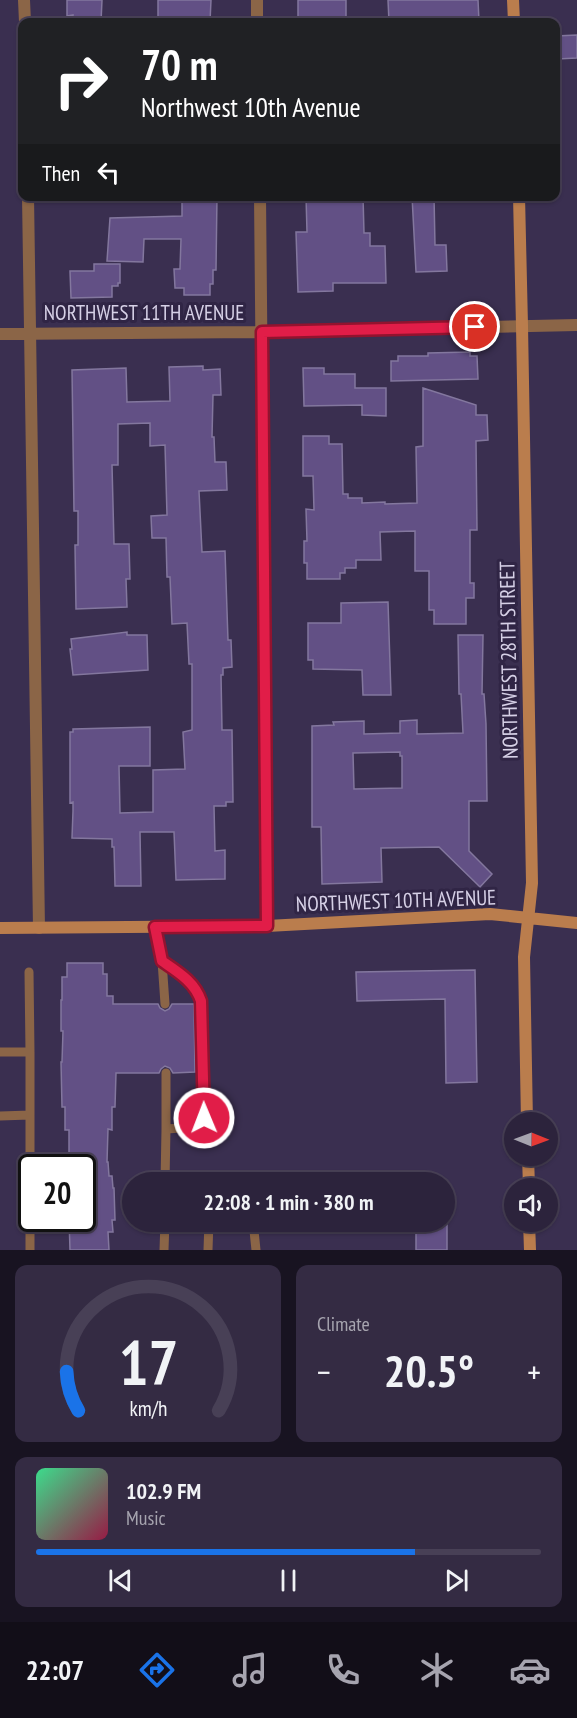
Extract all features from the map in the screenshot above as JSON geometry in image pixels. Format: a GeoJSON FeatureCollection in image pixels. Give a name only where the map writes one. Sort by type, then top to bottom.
{"type":"FeatureCollection","features":[{"type":"Feature","properties":{"kind":"street"},"geometry":{"type":"LineString","coordinates":[[24,0],[25,18]]}},
{"type":"Feature","properties":{"kind":"street"},"geometry":{"type":"LineString","coordinates":[[257,0],[257,18]]}},
{"type":"Feature","properties":{"kind":"street"},"geometry":{"type":"LineString","coordinates":[[513,0],[514,18]]}},
{"type":"Feature","properties":{"kind":"street"},"geometry":{"type":"LineString","coordinates":[[28,201],[39,928]]}},
{"type":"Feature","properties":{"kind":"street"},"geometry":{"type":"LineString","coordinates":[[260,201],[267,926]]}},
{"type":"Feature","properties":{"kind":"street","name":"NORTHWEST 28TH STREET"},"geometry":{"type":"LineString","coordinates":[[519,201],[532,883],[524,957],[527,1112]]}},
{"type":"Feature","properties":{"kind":"street","name":"NORTHWEST 11TH AVENUE"},"geometry":{"type":"LineString","coordinates":[[0,334],[262,332],[577,325]]}},
{"type":"Feature","properties":{"kind":"street","name":"NORTHWEST 10TH AVENUE"},"geometry":{"type":"LineString","coordinates":[[0,928],[267,926],[490,914],[577,923]]}},
{"type":"Feature","properties":{"kind":"street"},"geometry":{"type":"LineString","coordinates":[[529,1232],[530,1250]]}},
{"type":"Feature","properties":{"kind":"lane"},"geometry":{"type":"LineString","coordinates":[[155,927],[162,961],[165,1004]]}},
{"type":"Feature","properties":{"kind":"lane"},"geometry":{"type":"LineString","coordinates":[[162,961],[194,986],[201,1001],[202,1018],[203,1122],[197,1127],[166,1128]]}},
{"type":"Feature","properties":{"kind":"lane"},"geometry":{"type":"LineString","coordinates":[[29,972],[30,1250]]}},
{"type":"Feature","properties":{"kind":"lane"},"geometry":{"type":"LineString","coordinates":[[0,1052],[30,1052]]}},
{"type":"Feature","properties":{"kind":"lane"},"geometry":{"type":"LineString","coordinates":[[165,1172],[166,1073]]}},
{"type":"Feature","properties":{"kind":"lane"},"geometry":{"type":"LineString","coordinates":[[0,1116],[30,1115]]}},
{"type":"Feature","properties":{"kind":"lane"},"geometry":{"type":"LineString","coordinates":[[164,1250],[165,1232]]}},
{"type":"Feature","properties":{"kind":"lane"},"geometry":{"type":"LineString","coordinates":[[208,1250],[209,1232]]}},
{"type":"Feature","properties":{"kind":"lane"},"geometry":{"type":"LineString","coordinates":[[254,1232],[256,1250]]}},
{"type":"Feature","properties":{"kind":"building"},"geometry":{"type":"Polygon","coordinates":[[[67,0],[102,0],[101,18],[67,16],[67,0]]]}},
{"type":"Feature","properties":{"kind":"building"},"geometry":{"type":"Polygon","coordinates":[[[158,0],[211,0],[210,18],[158,18],[158,0]]]}},
{"type":"Feature","properties":{"kind":"building"},"geometry":{"type":"Polygon","coordinates":[[[298,0],[346,0],[346,18],[298,18],[298,0]]]}},
{"type":"Feature","properties":{"kind":"building"},"geometry":{"type":"Polygon","coordinates":[[[388,0],[478,0],[479,18],[389,18],[388,0]]]}},
{"type":"Feature","properties":{"kind":"building"},"geometry":{"type":"Polygon","coordinates":[[[577,35],[577,58],[560,59],[560,36],[577,35]]]}},
{"type":"Feature","properties":{"kind":"building"},"geometry":{"type":"Polygon","coordinates":[[[182,201],[217,201],[216,270],[213,270],[210,295],[184,295],[184,288],[175,288],[174,269],[180,269],[181,239],[144,239],[143,262],[107,261],[110,218],[182,216],[182,201]]]}},
{"type":"Feature","properties":{"kind":"building"},"geometry":{"type":"Polygon","coordinates":[[[306,201],[363,201],[364,233],[370,233],[370,246],[385,246],[386,283],[333,283],[333,291],[298,292],[296,232],[307,232],[306,201]]]}},
{"type":"Feature","properties":{"kind":"building"},"geometry":{"type":"Polygon","coordinates":[[[412,201],[434,201],[435,245],[446,245],[447,271],[416,272],[412,201]]]}},
{"type":"Feature","properties":{"kind":"building"},"geometry":{"type":"Polygon","coordinates":[[[94,264],[120,264],[120,283],[118,286],[112,286],[112,297],[71,298],[70,271],[94,271],[94,264]]]}},
{"type":"Feature","properties":{"kind":"building"},"geometry":{"type":"Polygon","coordinates":[[[470,352],[470,356],[477,356],[478,379],[391,381],[391,361],[398,361],[398,356],[470,352]]]}},
{"type":"Feature","properties":{"kind":"building"},"geometry":{"type":"Polygon","coordinates":[[[203,366],[203,370],[220,369],[221,395],[213,395],[212,437],[214,437],[215,462],[226,462],[227,490],[199,491],[202,552],[225,551],[228,640],[231,640],[232,667],[223,668],[223,675],[221,675],[222,730],[232,730],[233,802],[226,802],[226,806],[214,806],[215,851],[225,850],[225,879],[176,880],[174,832],[140,832],[141,886],[115,886],[112,839],[72,838],[70,732],[73,732],[73,729],[150,727],[150,766],[119,766],[120,813],[153,812],[153,770],[185,769],[183,732],[192,730],[192,664],[189,664],[187,623],[172,624],[166,538],[152,538],[151,516],[167,515],[165,445],[150,446],[150,423],[118,424],[118,465],[112,465],[114,544],[129,544],[130,579],[126,579],[127,607],[76,609],[75,545],[78,545],[78,511],[74,511],[72,370],[126,368],[127,402],[170,401],[169,367],[203,366]]]}},
{"type":"Feature","properties":{"kind":"building"},"geometry":{"type":"Polygon","coordinates":[[[303,368],[324,368],[324,374],[355,374],[355,388],[386,388],[386,416],[362,415],[362,405],[304,406],[303,368]]]}},
{"type":"Feature","properties":{"kind":"building"},"geometry":{"type":"Polygon","coordinates":[[[423,388],[476,405],[476,415],[487,415],[488,440],[476,441],[477,530],[470,530],[470,583],[474,583],[474,598],[466,598],[466,624],[434,624],[434,610],[429,610],[429,571],[415,571],[415,531],[380,532],[381,560],[356,560],[356,568],[345,568],[345,573],[340,573],[340,579],[307,579],[307,563],[304,563],[304,541],[307,541],[306,509],[314,510],[313,476],[303,476],[303,436],[329,436],[329,444],[342,444],[343,494],[348,494],[348,498],[362,498],[362,503],[417,503],[416,447],[423,446],[423,388]]]}},
{"type":"Feature","properties":{"kind":"building"},"geometry":{"type":"Polygon","coordinates":[[[388,602],[391,695],[363,695],[362,670],[313,669],[313,660],[308,660],[308,623],[341,623],[341,603],[388,602]]]}},
{"type":"Feature","properties":{"kind":"building"},"geometry":{"type":"Polygon","coordinates":[[[127,632],[127,635],[147,635],[148,670],[73,675],[71,639],[127,632]]]}},
{"type":"Feature","properties":{"kind":"building"},"geometry":{"type":"Polygon","coordinates":[[[458,635],[483,635],[482,694],[484,694],[486,724],[487,801],[469,801],[469,851],[492,874],[480,887],[439,847],[381,848],[382,882],[322,884],[321,827],[312,827],[312,726],[334,725],[333,722],[364,721],[364,734],[400,733],[400,721],[417,720],[417,734],[463,733],[461,694],[459,694],[458,635]],[[400,752],[353,753],[354,789],[402,788],[402,756],[400,752]]]}},
{"type":"Feature","properties":{"kind":"building"},"geometry":{"type":"Polygon","coordinates":[[[67,963],[103,963],[103,974],[107,974],[107,996],[113,996],[113,1004],[158,1004],[165,1011],[172,1004],[194,1004],[195,1072],[173,1073],[165,1066],[159,1073],[116,1073],[112,1130],[108,1129],[107,1162],[114,1188],[115,1220],[112,1220],[113,1232],[108,1232],[109,1250],[70,1250],[69,1232],[96,1232],[96,1154],[69,1154],[69,1130],[65,1130],[65,1107],[62,1107],[61,1000],[62,977],[67,977],[67,963]]]}},
{"type":"Feature","properties":{"kind":"building"},"geometry":{"type":"Polygon","coordinates":[[[475,970],[477,1082],[446,1083],[445,999],[357,1001],[356,972],[475,970]]]}},
{"type":"Feature","properties":{"kind":"building"},"geometry":{"type":"Polygon","coordinates":[[[416,1232],[447,1232],[447,1250],[416,1250],[416,1232]]]}},
{"type":"Feature","properties":{"kind":"route"},"geometry":{"type":"LineString","coordinates":[[204,1118],[201,1001],[194,986],[162,961],[155,927],[267,926],[262,332],[475,327]]}}]}
